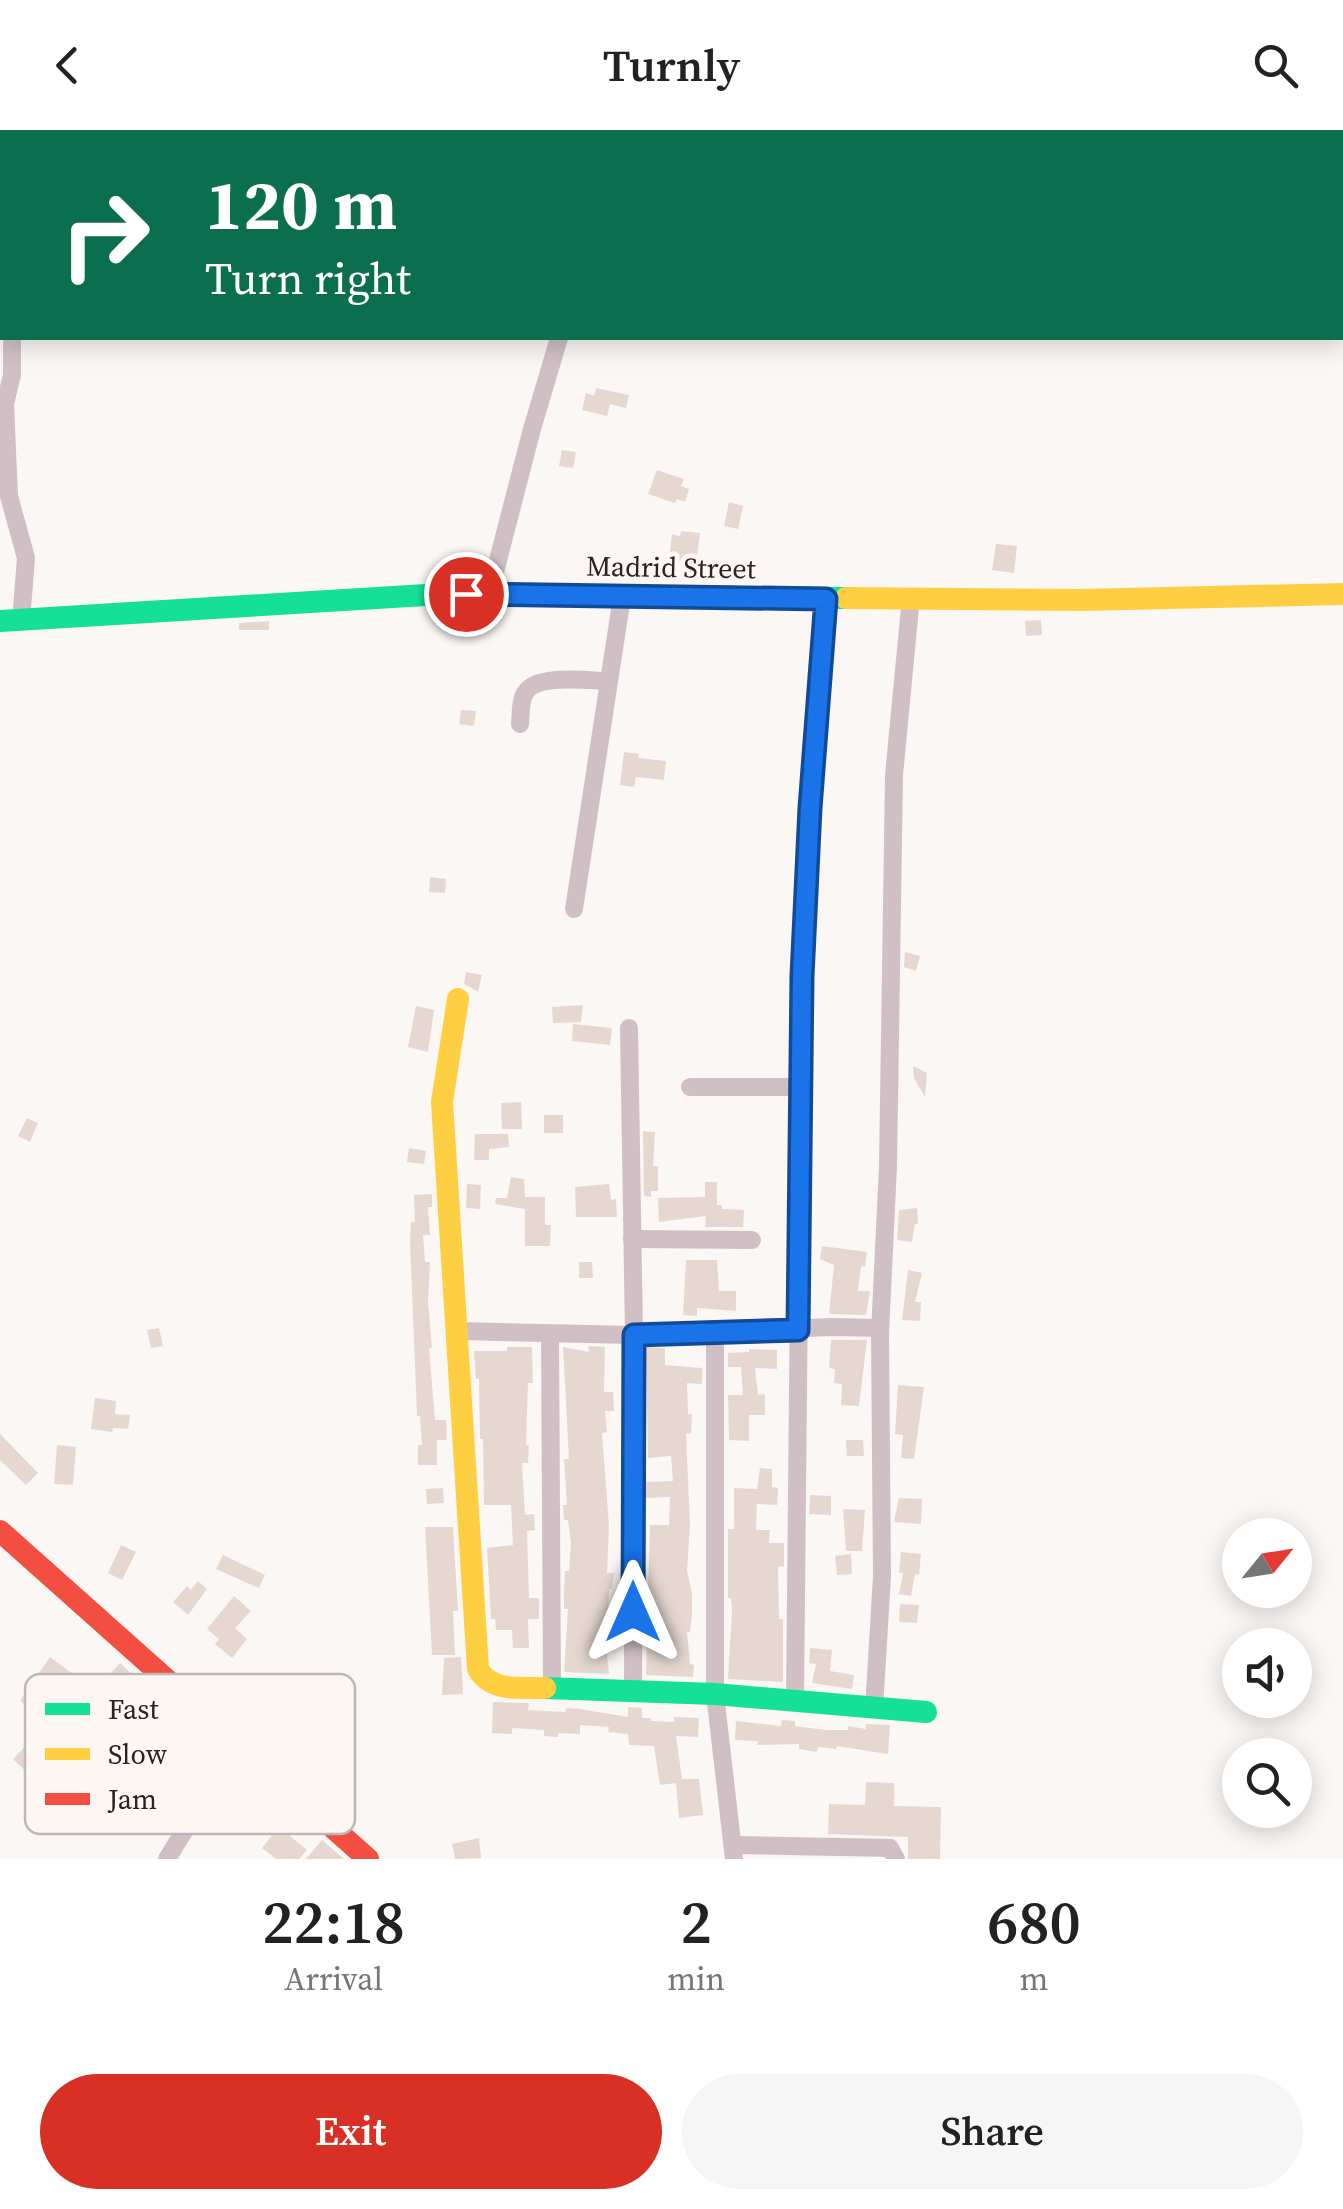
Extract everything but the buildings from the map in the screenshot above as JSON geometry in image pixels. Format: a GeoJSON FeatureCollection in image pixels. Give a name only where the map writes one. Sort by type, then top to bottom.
{"type":"FeatureCollection","features":[{"type":"Feature","properties":{"kind":"street"},"geometry":{"type":"LineString","coordinates":[[10,621],[26,558],[8,496],[5,404],[12,375],[12,340]]}},
{"type":"Feature","properties":{"kind":"street"},"geometry":{"type":"LineString","coordinates":[[490,595],[532,428],[559,340]]}},
{"type":"Feature","properties":{"kind":"street","name":"Madrid Street"},"geometry":{"type":"LineString","coordinates":[[10,621],[356,597],[1082,600],[1343,594]]}},
{"type":"Feature","properties":{"kind":"street"},"geometry":{"type":"LineString","coordinates":[[574,910],[622,597]]}},
{"type":"Feature","properties":{"kind":"street"},"geometry":{"type":"LineString","coordinates":[[874,1708],[882,1576],[880,1328],[888,1166],[894,775],[911,597]]}},
{"type":"Feature","properties":{"kind":"street"},"geometry":{"type":"LineString","coordinates":[[795,1701],[800,1087],[810,808],[826,599]]}},
{"type":"Feature","properties":{"kind":"street"},"geometry":{"type":"LineString","coordinates":[[520,724],[523,695],[535,684],[554,680],[610,682]]}},
{"type":"Feature","properties":{"kind":"street"},"geometry":{"type":"LineString","coordinates":[[458,998],[442,1102],[478,1669],[485,1682],[495,1686],[715,1694],[926,1712]]}},
{"type":"Feature","properties":{"kind":"street"},"geometry":{"type":"LineString","coordinates":[[629,1028],[634,1335],[633,1691]]}},
{"type":"Feature","properties":{"kind":"street"},"geometry":{"type":"LineString","coordinates":[[690,1086],[800,1087]]}},
{"type":"Feature","properties":{"kind":"street"},"geometry":{"type":"LineString","coordinates":[[632,1239],[752,1240]]}},
{"type":"Feature","properties":{"kind":"street"},"geometry":{"type":"LineString","coordinates":[[457,1331],[634,1335],[832,1326],[880,1328]]}},
{"type":"Feature","properties":{"kind":"street"},"geometry":{"type":"LineString","coordinates":[[715,1332],[715,1694],[734,1852],[890,1848],[896,1859]]}},
{"type":"Feature","properties":{"kind":"street"},"geometry":{"type":"LineString","coordinates":[[550,1334],[552,1688]]}},
{"type":"Feature","properties":{"kind":"street"},"geometry":{"type":"LineString","coordinates":[[0,1531],[160,1674]]}},
{"type":"Feature","properties":{"kind":"street"},"geometry":{"type":"LineString","coordinates":[[167,1859],[185,1834]]}},
{"type":"Feature","properties":{"kind":"street"},"geometry":{"type":"LineString","coordinates":[[340,1834],[368,1859]]}},
{"type":"Feature","properties":{"kind":"traffic: fast"},"geometry":{"type":"LineString","coordinates":[[0,621],[442,594],[846,598]]}},
{"type":"Feature","properties":{"kind":"traffic: fast"},"geometry":{"type":"LineString","coordinates":[[545,1688],[715,1694],[926,1712]]}},
{"type":"Feature","properties":{"kind":"traffic: slow"},"geometry":{"type":"LineString","coordinates":[[846,598],[1081,600],[1343,594]]}},
{"type":"Feature","properties":{"kind":"traffic: slow"},"geometry":{"type":"LineString","coordinates":[[458,999],[442,1102],[478,1669],[499,1685],[545,1688]]}},
{"type":"Feature","properties":{"kind":"traffic: jam"},"geometry":{"type":"LineString","coordinates":[[0,1531],[160,1674]]}},
{"type":"Feature","properties":{"kind":"traffic: jam"},"geometry":{"type":"LineString","coordinates":[[340,1834],[368,1859]]}},
{"type":"Feature","properties":{"kind":"route"},"geometry":{"type":"LineString","coordinates":[[466,594],[826,599],[802,976],[798,1330],[634,1335],[633,1612]]}}]}
